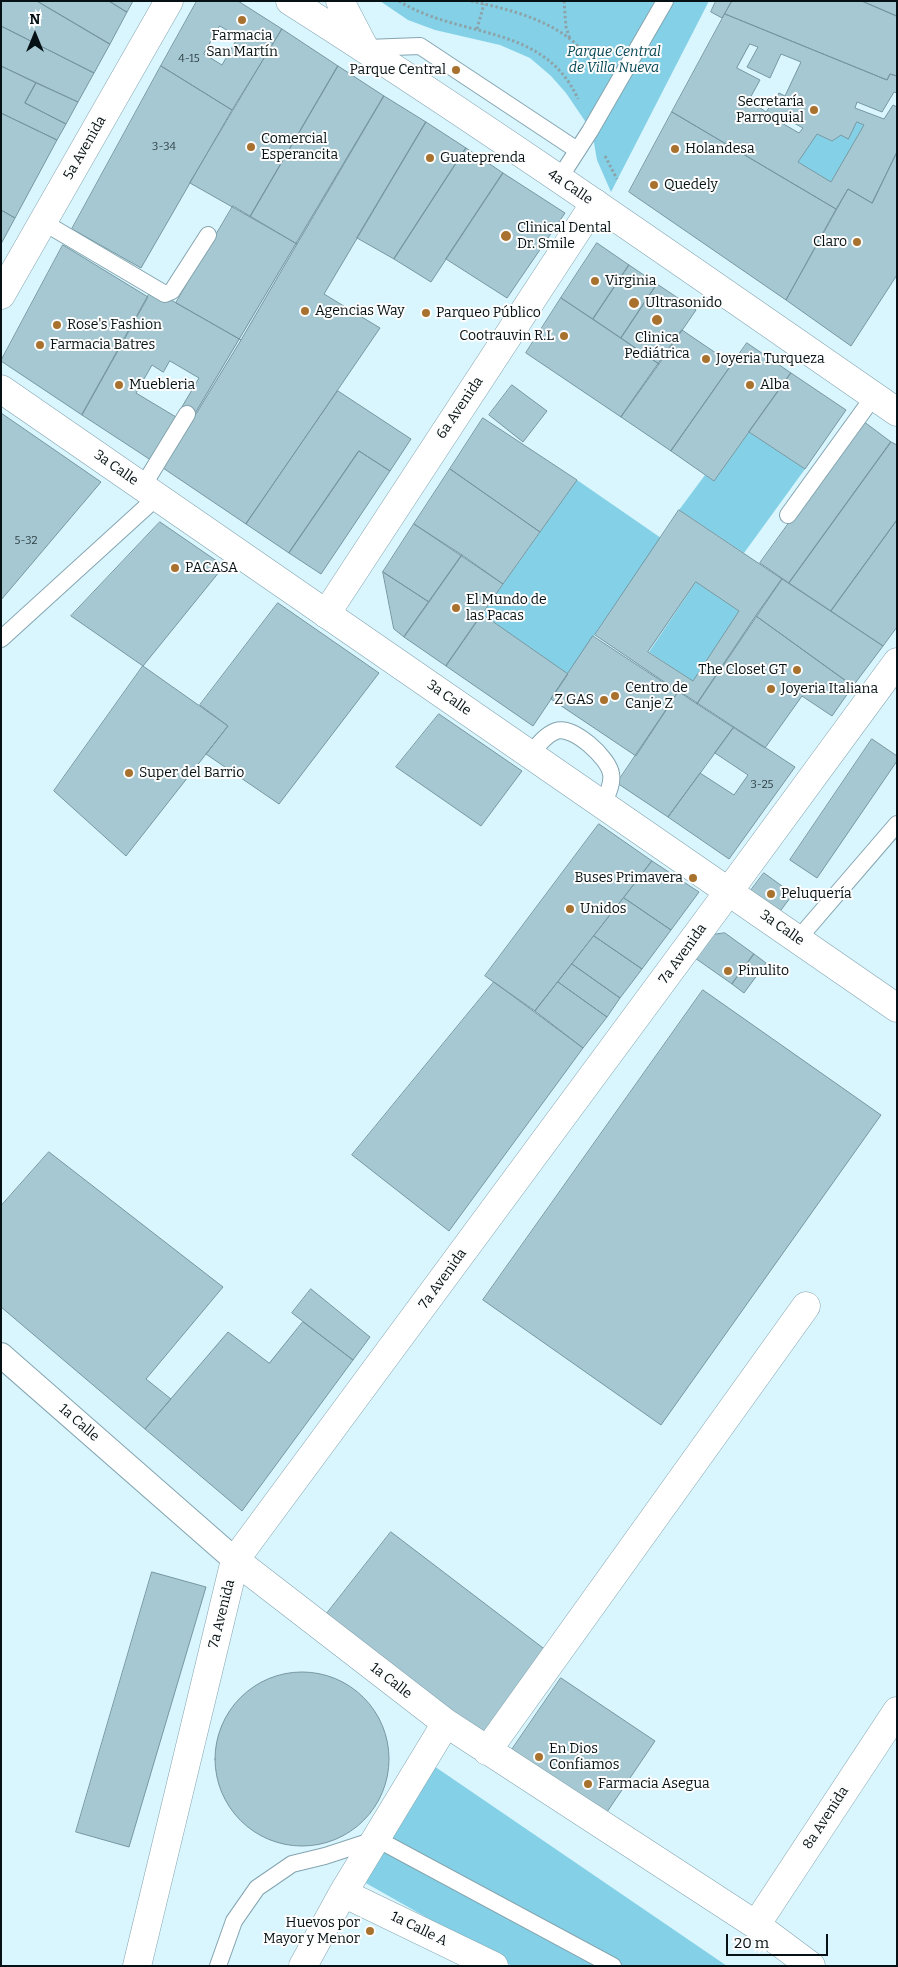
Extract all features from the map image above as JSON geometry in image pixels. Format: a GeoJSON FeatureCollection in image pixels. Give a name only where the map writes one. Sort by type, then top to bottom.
{"type":"FeatureCollection","features":[{"type":"Feature","properties":{"kind":"street","name":"5a Avenida"},"geometry":{"type":"LineString","coordinates":[[1,295],[169,1]]}},
{"type":"Feature","properties":{"kind":"street","name":"4a Calle"},"geometry":{"type":"LineString","coordinates":[[290,1],[365,48],[889,403]]}},
{"type":"Feature","properties":{"kind":"street"},"geometry":{"type":"LineString","coordinates":[[340,1],[365,48]]}},
{"type":"Feature","properties":{"kind":"street","name":"6a Avenida"},"geometry":{"type":"LineString","coordinates":[[326,614],[594,203]]}},
{"type":"Feature","properties":{"kind":"street","name":"3a Calle"},"geometry":{"type":"LineString","coordinates":[[1,389],[897,1008]]}},
{"type":"Feature","properties":{"kind":"street","name":"7a Avenida"},"geometry":{"type":"LineString","coordinates":[[138,1966],[235,1560],[897,662]]}},
{"type":"Feature","properties":{"kind":"street"},"geometry":{"type":"LineString","coordinates":[[486,1751],[806,1306]]}},
{"type":"Feature","properties":{"kind":"street","name":"1a Calle"},"geometry":{"type":"LineString","coordinates":[[1,1355],[235,1560],[446,1723],[486,1751],[756,1925],[811,1966]]}},
{"type":"Feature","properties":{"kind":"street","name":"8a Avenida"},"geometry":{"type":"LineString","coordinates":[[756,1925],[897,1711]]}},
{"type":"Feature","properties":{"kind":"street"},"geometry":{"type":"LineString","coordinates":[[303,1966],[343,1893],[446,1723]]}},
{"type":"Feature","properties":{"kind":"street","name":"1a Calle A"},"geometry":{"type":"LineString","coordinates":[[343,1893],[494,1966]]}},
{"type":"Feature","properties":{"kind":"lane"},"geometry":{"type":"LineString","coordinates":[[559,179],[590,131],[665,1]]}},
{"type":"Feature","properties":{"kind":"lane"},"geometry":{"type":"LineString","coordinates":[[365,48],[420,46],[577,150]]}},
{"type":"Feature","properties":{"kind":"lane"},"geometry":{"type":"LineString","coordinates":[[43,222],[165,294],[172,291],[208,235]]}},
{"type":"Feature","properties":{"kind":"lane"},"geometry":{"type":"LineString","coordinates":[[788,515],[889,403]]}},
{"type":"Feature","properties":{"kind":"lane"},"geometry":{"type":"LineString","coordinates":[[1,639],[150,492],[187,414]]}},
{"type":"Feature","properties":{"kind":"lane"},"geometry":{"type":"LineString","coordinates":[[531,754],[543,739],[556,731],[565,730],[576,735],[598,753],[608,765],[612,775],[609,791],[603,804]]}},
{"type":"Feature","properties":{"kind":"lane"},"geometry":{"type":"LineString","coordinates":[[798,939],[897,824]]}},
{"type":"Feature","properties":{"kind":"lane"},"geometry":{"type":"LineString","coordinates":[[218,1966],[234,1921],[257,1888],[292,1864],[325,1856],[377,1839],[613,1966]]}},
{"type":"Feature","properties":{"kind":"path"},"geometry":{"type":"LineString","coordinates":[[399,1],[411,9],[429,16],[510,40],[540,53],[554,63],[571,83],[590,131],[613,170],[618,185]]}},
{"type":"Feature","properties":{"kind":"path"},"geometry":{"type":"LineString","coordinates":[[471,1],[538,20],[576,44],[596,72],[608,100]]}},
{"type":"Feature","properties":{"kind":"path"},"geometry":{"type":"LineString","coordinates":[[564,1],[566,27],[570,40]]}},
{"type":"Feature","properties":{"kind":"path"},"geometry":{"type":"LineString","coordinates":[[477,30],[484,4]]}},
{"type":"Feature","properties":{"kind":"green space","name":"Parque Central de Villa Nueva"},"geometry":{"type":"Polygon","coordinates":[[[380,1],[709,1],[611,192],[597,160],[594,143],[587,124],[566,93],[551,76],[530,58],[500,45],[435,30],[408,20],[380,1]]]}},
{"type":"Feature","properties":{"kind":"green space"},"geometry":{"type":"Polygon","coordinates":[[[857,122],[864,125],[831,182],[798,162],[817,134],[832,141],[841,135],[848,138],[857,122]]]}},
{"type":"Feature","properties":{"kind":"green space"},"geometry":{"type":"Polygon","coordinates":[[[749,432],[805,469],[744,553],[679,510],[705,475],[714,481],[749,432]]]}},
{"type":"Feature","properties":{"kind":"green space"},"geometry":{"type":"Polygon","coordinates":[[[577,480],[661,538],[568,674],[482,614],[577,480]]]}},
{"type":"Feature","properties":{"kind":"green space"},"geometry":{"type":"Polygon","coordinates":[[[696,582],[739,611],[693,681],[649,652],[696,582]]]}},
{"type":"Feature","properties":{"kind":"green space"},"geometry":{"type":"Polygon","coordinates":[[[431,1764],[727,1966],[512,1966],[364,1882],[431,1764]]]}},
{"type":"Feature","properties":{"kind":"building"},"geometry":{"type":"Polygon","coordinates":[[[1,1],[37,1],[110,44],[94,73],[1,26],[1,1]]]}},
{"type":"Feature","properties":{"kind":"building"},"geometry":{"type":"Polygon","coordinates":[[[37,1],[109,1],[127,12],[110,44],[37,1]]]}},
{"type":"Feature","properties":{"kind":"building"},"geometry":{"type":"Polygon","coordinates":[[[109,1],[133,1],[127,12],[109,1]]]}},
{"type":"Feature","properties":{"kind":"building"},"geometry":{"type":"Polygon","coordinates":[[[197,1],[238,1],[282,29],[232,110],[161,66],[197,1]],[[220,26],[204,54],[222,65],[238,37],[220,26]]]}},
{"type":"Feature","properties":{"kind":"building"},"geometry":{"type":"Polygon","coordinates":[[[716,1],[732,1],[722,18],[711,12],[716,1]]]}},
{"type":"Feature","properties":{"kind":"building"},"geometry":{"type":"Polygon","coordinates":[[[732,1],[862,1],[897,16],[897,76],[890,74],[887,80],[725,14],[732,1]]]}},
{"type":"Feature","properties":{"kind":"building"},"geometry":{"type":"Polygon","coordinates":[[[862,1],[897,1],[897,16],[862,1]]]}},
{"type":"Feature","properties":{"kind":"building","name":"Secretaría Parroquial"},"geometry":{"type":"Polygon","coordinates":[[[725,14],[887,80],[890,74],[897,76],[897,93],[894,92],[882,112],[857,102],[855,108],[884,119],[893,105],[897,107],[897,152],[872,203],[848,189],[836,209],[672,112],[725,14]],[[750,44],[737,68],[760,80],[749,100],[766,112],[779,93],[785,96],[801,62],[781,54],[770,78],[747,67],[758,47],[750,44]],[[783,117],[780,122],[799,133],[803,128],[783,117]],[[857,122],[848,139],[841,135],[832,141],[817,134],[798,162],[831,182],[864,125],[857,122]]]}},
{"type":"Feature","properties":{"kind":"building"},"geometry":{"type":"Polygon","coordinates":[[[1,26],[94,73],[78,102],[1,66],[1,26]]]}},
{"type":"Feature","properties":{"kind":"building","name":"Comercial Esperancita"},"geometry":{"type":"Polygon","coordinates":[[[282,29],[338,66],[250,217],[190,183],[282,29]]]}},
{"type":"Feature","properties":{"kind":"building"},"geometry":{"type":"Polygon","coordinates":[[[1,66],[36,83],[25,103],[66,124],[57,140],[1,113],[1,66]]]}},
{"type":"Feature","properties":{"kind":"building"},"geometry":{"type":"Polygon","coordinates":[[[161,66],[232,110],[141,268],[72,229],[161,66]]]}},
{"type":"Feature","properties":{"kind":"building"},"geometry":{"type":"Polygon","coordinates":[[[338,66],[384,96],[297,244],[250,217],[338,66]]]}},
{"type":"Feature","properties":{"kind":"building"},"geometry":{"type":"Polygon","coordinates":[[[36,83],[78,102],[66,124],[25,103],[36,83]]]}},
{"type":"Feature","properties":{"kind":"building","name":"Agencias Way"},"geometry":{"type":"Polygon","coordinates":[[[384,96],[426,122],[324,294],[380,328],[246,524],[163,468],[384,96]]]}},
{"type":"Feature","properties":{"kind":"building"},"geometry":{"type":"Polygon","coordinates":[[[672,112],[836,209],[786,300],[629,192],[672,112]]]}},
{"type":"Feature","properties":{"kind":"building"},"geometry":{"type":"Polygon","coordinates":[[[1,113],[57,140],[15,218],[1,210],[1,113]]]}},
{"type":"Feature","properties":{"kind":"building"},"geometry":{"type":"Polygon","coordinates":[[[426,122],[466,148],[394,259],[357,238],[426,122]]]}},
{"type":"Feature","properties":{"kind":"building"},"geometry":{"type":"Polygon","coordinates":[[[466,148],[503,173],[431,282],[394,259],[466,148]]]}},
{"type":"Feature","properties":{"kind":"building","name":"Claro"},"geometry":{"type":"Polygon","coordinates":[[[897,152],[897,275],[851,346],[786,300],[848,189],[872,203],[897,152]]]}},
{"type":"Feature","properties":{"kind":"building","name":"Clinical Dental Dr. Smile"},"geometry":{"type":"Polygon","coordinates":[[[503,173],[565,213],[507,298],[446,259],[503,173]]]}},
{"type":"Feature","properties":{"kind":"building"},"geometry":{"type":"Polygon","coordinates":[[[233,206],[297,244],[241,340],[176,303],[233,206]]]}},
{"type":"Feature","properties":{"kind":"building"},"geometry":{"type":"Polygon","coordinates":[[[1,210],[15,218],[1,244],[1,210]]]}},
{"type":"Feature","properties":{"kind":"building","name":"Virginia"},"geometry":{"type":"Polygon","coordinates":[[[597,243],[629,265],[593,319],[561,298],[597,243]]]}},
{"type":"Feature","properties":{"kind":"building"},"geometry":{"type":"Polygon","coordinates":[[[63,245],[148,297],[82,415],[1,361],[63,245]]]}},
{"type":"Feature","properties":{"kind":"building"},"geometry":{"type":"Polygon","coordinates":[[[629,265],[657,284],[621,338],[593,319],[629,265]]]}},
{"type":"Feature","properties":{"kind":"building"},"geometry":{"type":"Polygon","coordinates":[[[657,284],[696,310],[659,364],[621,338],[657,284]]]}},
{"type":"Feature","properties":{"kind":"building","name":"Muebleria"},"geometry":{"type":"Polygon","coordinates":[[[152,289],[241,340],[163,468],[82,415],[152,289]],[[170,361],[163,372],[152,365],[136,393],[176,417],[199,378],[170,361]]]}},
{"type":"Feature","properties":{"kind":"building"},"geometry":{"type":"Polygon","coordinates":[[[561,298],[659,364],[621,417],[526,353],[561,298]]]}},
{"type":"Feature","properties":{"kind":"building"},"geometry":{"type":"Polygon","coordinates":[[[682,330],[732,364],[671,451],[621,417],[682,330]]]}},
{"type":"Feature","properties":{"kind":"building"},"geometry":{"type":"Polygon","coordinates":[[[747,343],[791,373],[714,481],[671,451],[747,343]]]}},
{"type":"Feature","properties":{"kind":"building"},"geometry":{"type":"Polygon","coordinates":[[[791,373],[846,410],[805,469],[749,432],[791,373]]]}},
{"type":"Feature","properties":{"kind":"building"},"geometry":{"type":"Polygon","coordinates":[[[512,385],[547,411],[523,442],[489,415],[512,385]]]}},
{"type":"Feature","properties":{"kind":"building"},"geometry":{"type":"Polygon","coordinates":[[[338,391],[411,439],[390,471],[359,451],[289,553],[246,524],[338,391]]]}},
{"type":"Feature","properties":{"kind":"building"},"geometry":{"type":"Polygon","coordinates":[[[1,413],[101,482],[1,600],[1,413]]]}},
{"type":"Feature","properties":{"kind":"building"},"geometry":{"type":"Polygon","coordinates":[[[483,418],[577,480],[540,532],[450,469],[483,418]]]}},
{"type":"Feature","properties":{"kind":"building"},"geometry":{"type":"Polygon","coordinates":[[[863,421],[891,442],[789,583],[760,563],[863,421]]]}},
{"type":"Feature","properties":{"kind":"building"},"geometry":{"type":"Polygon","coordinates":[[[891,442],[897,445],[897,520],[831,611],[789,583],[891,442]]]}},
{"type":"Feature","properties":{"kind":"building"},"geometry":{"type":"Polygon","coordinates":[[[359,451],[390,471],[321,574],[289,553],[359,451]]]}},
{"type":"Feature","properties":{"kind":"building"},"geometry":{"type":"Polygon","coordinates":[[[450,469],[540,532],[503,584],[414,524],[450,469]]]}},
{"type":"Feature","properties":{"kind":"building"},"geometry":{"type":"Polygon","coordinates":[[[679,510],[782,579],[697,704],[595,635],[679,510]],[[696,582],[648,652],[693,681],[739,611],[696,582]]]}},
{"type":"Feature","properties":{"kind":"building"},"geometry":{"type":"Polygon","coordinates":[[[897,520],[897,627],[883,646],[831,611],[897,520]]]}},
{"type":"Feature","properties":{"kind":"building"},"geometry":{"type":"Polygon","coordinates":[[[160,522],[224,566],[143,666],[71,616],[160,522]]]}},
{"type":"Feature","properties":{"kind":"building"},"geometry":{"type":"Polygon","coordinates":[[[414,524],[462,555],[429,602],[383,572],[414,524]]]}},
{"type":"Feature","properties":{"kind":"building","name":"El Mundo de las Pacas"},"geometry":{"type":"Polygon","coordinates":[[[462,555],[503,584],[446,666],[404,637],[462,555]]]}},
{"type":"Feature","properties":{"kind":"building"},"geometry":{"type":"Polygon","coordinates":[[[383,572],[429,602],[404,637],[394,629],[383,572]]]}},
{"type":"Feature","properties":{"kind":"building"},"geometry":{"type":"Polygon","coordinates":[[[782,579],[883,646],[853,686],[756,616],[782,579]]]}},
{"type":"Feature","properties":{"kind":"building"},"geometry":{"type":"Polygon","coordinates":[[[278,603],[379,673],[279,804],[206,754],[228,726],[200,705],[278,603]]]}},
{"type":"Feature","properties":{"kind":"building"},"geometry":{"type":"Polygon","coordinates":[[[482,614],[568,674],[533,726],[446,666],[482,614]]]}},
{"type":"Feature","properties":{"kind":"building"},"geometry":{"type":"Polygon","coordinates":[[[756,616],[853,686],[832,716],[802,696],[765,748],[697,704],[756,616]]]}},
{"type":"Feature","properties":{"kind":"building","name":"Centro de Canje Z"},"geometry":{"type":"Polygon","coordinates":[[[593,636],[678,692],[636,756],[551,699],[593,636]]]}},
{"type":"Feature","properties":{"kind":"building","name":"Super del Barrio"},"geometry":{"type":"Polygon","coordinates":[[[143,666],[228,726],[126,856],[54,791],[143,666]]]}},
{"type":"Feature","properties":{"kind":"building"},"geometry":{"type":"Polygon","coordinates":[[[679,691],[734,727],[668,817],[617,783],[679,691]]]}},
{"type":"Feature","properties":{"kind":"building"},"geometry":{"type":"Polygon","coordinates":[[[439,714],[522,771],[481,826],[396,767],[439,714]]]}},
{"type":"Feature","properties":{"kind":"building"},"geometry":{"type":"Polygon","coordinates":[[[734,727],[795,767],[729,859],[668,817],[700,773],[734,795],[748,775],[715,753],[734,727]]]}},
{"type":"Feature","properties":{"kind":"building"},"geometry":{"type":"Polygon","coordinates":[[[872,739],[897,756],[897,761],[817,878],[790,860],[872,739]]]}},
{"type":"Feature","properties":{"kind":"building"},"geometry":{"type":"Polygon","coordinates":[[[599,824],[652,861],[535,1011],[485,976],[599,824]]]}},
{"type":"Feature","properties":{"kind":"building"},"geometry":{"type":"Polygon","coordinates":[[[652,861],[699,892],[671,930],[624,898],[652,861]]]}},
{"type":"Feature","properties":{"kind":"building","name":"Peluquería"},"geometry":{"type":"Polygon","coordinates":[[[764,873],[793,894],[778,914],[749,893],[764,873]]]}},
{"type":"Feature","properties":{"kind":"building"},"geometry":{"type":"Polygon","coordinates":[[[624,898],[671,930],[642,969],[594,936],[624,898]]]}},
{"type":"Feature","properties":{"kind":"building","name":"Pinulito"},"geometry":{"type":"Polygon","coordinates":[[[725,933],[754,954],[732,984],[695,958],[711,935],[725,933]]]}},
{"type":"Feature","properties":{"kind":"building"},"geometry":{"type":"Polygon","coordinates":[[[594,936],[642,969],[620,998],[572,964],[594,936]]]}},
{"type":"Feature","properties":{"kind":"building"},"geometry":{"type":"Polygon","coordinates":[[[754,954],[766,963],[744,993],[732,984],[754,954]]]}},
{"type":"Feature","properties":{"kind":"building"},"geometry":{"type":"Polygon","coordinates":[[[572,964],[620,998],[607,1017],[558,982],[572,964]]]}},
{"type":"Feature","properties":{"kind":"building"},"geometry":{"type":"Polygon","coordinates":[[[494,982],[583,1048],[449,1231],[352,1155],[494,982]]]}},
{"type":"Feature","properties":{"kind":"building"},"geometry":{"type":"Polygon","coordinates":[[[558,982],[607,1017],[583,1048],[535,1011],[558,982]]]}},
{"type":"Feature","properties":{"kind":"building"},"geometry":{"type":"Polygon","coordinates":[[[703,990],[881,1115],[661,1425],[483,1300],[703,990]]]}},
{"type":"Feature","properties":{"kind":"building"},"geometry":{"type":"Polygon","coordinates":[[[49,1152],[223,1287],[146,1379],[171,1399],[145,1429],[1,1307],[1,1206],[49,1152]]]}},
{"type":"Feature","properties":{"kind":"building"},"geometry":{"type":"Polygon","coordinates":[[[311,1289],[370,1337],[353,1360],[292,1313],[311,1289]]]}},
{"type":"Feature","properties":{"kind":"building"},"geometry":{"type":"Polygon","coordinates":[[[303,1322],[353,1360],[242,1511],[145,1429],[228,1332],[269,1363],[303,1322]]]}},
{"type":"Feature","properties":{"kind":"building"},"geometry":{"type":"Polygon","coordinates":[[[391,1532],[547,1651],[478,1741],[321,1621],[391,1532]]]}},
{"type":"Feature","properties":{"kind":"building"},"geometry":{"type":"Polygon","coordinates":[[[152,1572],[206,1587],[129,1847],[76,1832],[152,1572]]]}},
{"type":"Feature","properties":{"kind":"building"},"geometry":{"type":"Polygon","coordinates":[[[293,1672],[311,1672],[343,1682],[369,1704],[379,1718],[385,1734],[389,1768],[379,1800],[357,1826],[343,1836],[327,1842],[311,1846],[293,1846],[261,1836],[235,1814],[225,1800],[219,1784],[215,1768],[215,1750],[225,1718],[247,1692],[261,1682],[277,1676],[293,1672]]]}},
{"type":"Feature","properties":{"kind":"building"},"geometry":{"type":"Polygon","coordinates":[[[561,1678],[655,1741],[605,1815],[511,1751],[561,1678]]]}},
{"type":"Feature","properties":{"kind":"place","name":"Farmacia San Martín"},"geometry":{"type":"Point","coordinates":[242,20]}},
{"type":"Feature","properties":{"kind":"place","name":"Parque Central"},"geometry":{"type":"Point","coordinates":[456,70]}},
{"type":"Feature","properties":{"kind":"place","name":"Secretaría Parroquial"},"geometry":{"type":"Point","coordinates":[814,110]}},
{"type":"Feature","properties":{"kind":"place","name":"Comercial Esperancita"},"geometry":{"type":"Point","coordinates":[251,147]}},
{"type":"Feature","properties":{"kind":"place","name":"Holandesa"},"geometry":{"type":"Point","coordinates":[675,149]}},
{"type":"Feature","properties":{"kind":"place","name":"Guateprenda"},"geometry":{"type":"Point","coordinates":[430,158]}},
{"type":"Feature","properties":{"kind":"place","name":"Quedely"},"geometry":{"type":"Point","coordinates":[654,185]}},
{"type":"Feature","properties":{"kind":"place","name":"Clinical Dental Dr. Smile"},"geometry":{"type":"Point","coordinates":[506,236]}},
{"type":"Feature","properties":{"kind":"place","name":"Claro"},"geometry":{"type":"Point","coordinates":[857,242]}},
{"type":"Feature","properties":{"kind":"place","name":"Virginia"},"geometry":{"type":"Point","coordinates":[595,281]}},
{"type":"Feature","properties":{"kind":"place","name":"Ultrasonido"},"geometry":{"type":"Point","coordinates":[634,303]}},
{"type":"Feature","properties":{"kind":"place","name":"Agencias Way"},"geometry":{"type":"Point","coordinates":[305,311]}},
{"type":"Feature","properties":{"kind":"place","name":"Parqueo Público"},"geometry":{"type":"Point","coordinates":[426,313]}},
{"type":"Feature","properties":{"kind":"place","name":"Clinica Pediátrica"},"geometry":{"type":"Point","coordinates":[657,320]}},
{"type":"Feature","properties":{"kind":"place","name":"Rose's Fashion"},"geometry":{"type":"Point","coordinates":[57,325]}},
{"type":"Feature","properties":{"kind":"place","name":"Cootrauvin R.L"},"geometry":{"type":"Point","coordinates":[564,336]}},
{"type":"Feature","properties":{"kind":"place","name":"Farmacia Batres"},"geometry":{"type":"Point","coordinates":[40,345]}},
{"type":"Feature","properties":{"kind":"place","name":"Joyeria Turqueza"},"geometry":{"type":"Point","coordinates":[706,359]}},
{"type":"Feature","properties":{"kind":"place","name":"Muebleria"},"geometry":{"type":"Point","coordinates":[119,385]}},
{"type":"Feature","properties":{"kind":"place","name":"Alba"},"geometry":{"type":"Point","coordinates":[750,385]}},
{"type":"Feature","properties":{"kind":"place","name":"PACASA"},"geometry":{"type":"Point","coordinates":[175,568]}},
{"type":"Feature","properties":{"kind":"place","name":"El Mundo de las Pacas"},"geometry":{"type":"Point","coordinates":[456,608]}},
{"type":"Feature","properties":{"kind":"place","name":"The Closet GT"},"geometry":{"type":"Point","coordinates":[797,670]}},
{"type":"Feature","properties":{"kind":"place","name":"Joyeria Italiana"},"geometry":{"type":"Point","coordinates":[771,689]}},
{"type":"Feature","properties":{"kind":"place","name":"Centro de Canje Z"},"geometry":{"type":"Point","coordinates":[615,696]}},
{"type":"Feature","properties":{"kind":"place","name":"Z GAS"},"geometry":{"type":"Point","coordinates":[604,700]}},
{"type":"Feature","properties":{"kind":"place","name":"Super del Barrio"},"geometry":{"type":"Point","coordinates":[129,773]}},
{"type":"Feature","properties":{"kind":"place","name":"Buses Primavera"},"geometry":{"type":"Point","coordinates":[693,878]}},
{"type":"Feature","properties":{"kind":"place","name":"Peluquería"},"geometry":{"type":"Point","coordinates":[771,894]}},
{"type":"Feature","properties":{"kind":"place","name":"Unidos"},"geometry":{"type":"Point","coordinates":[570,909]}},
{"type":"Feature","properties":{"kind":"place","name":"Pinulito"},"geometry":{"type":"Point","coordinates":[728,971]}},
{"type":"Feature","properties":{"kind":"place","name":"En Dios Confiamos"},"geometry":{"type":"Point","coordinates":[539,1757]}},
{"type":"Feature","properties":{"kind":"place","name":"Farmacia Asegua"},"geometry":{"type":"Point","coordinates":[588,1784]}},
{"type":"Feature","properties":{"kind":"place","name":"Huevos por Mayor y Menor"},"geometry":{"type":"Point","coordinates":[370,1931]}}]}
